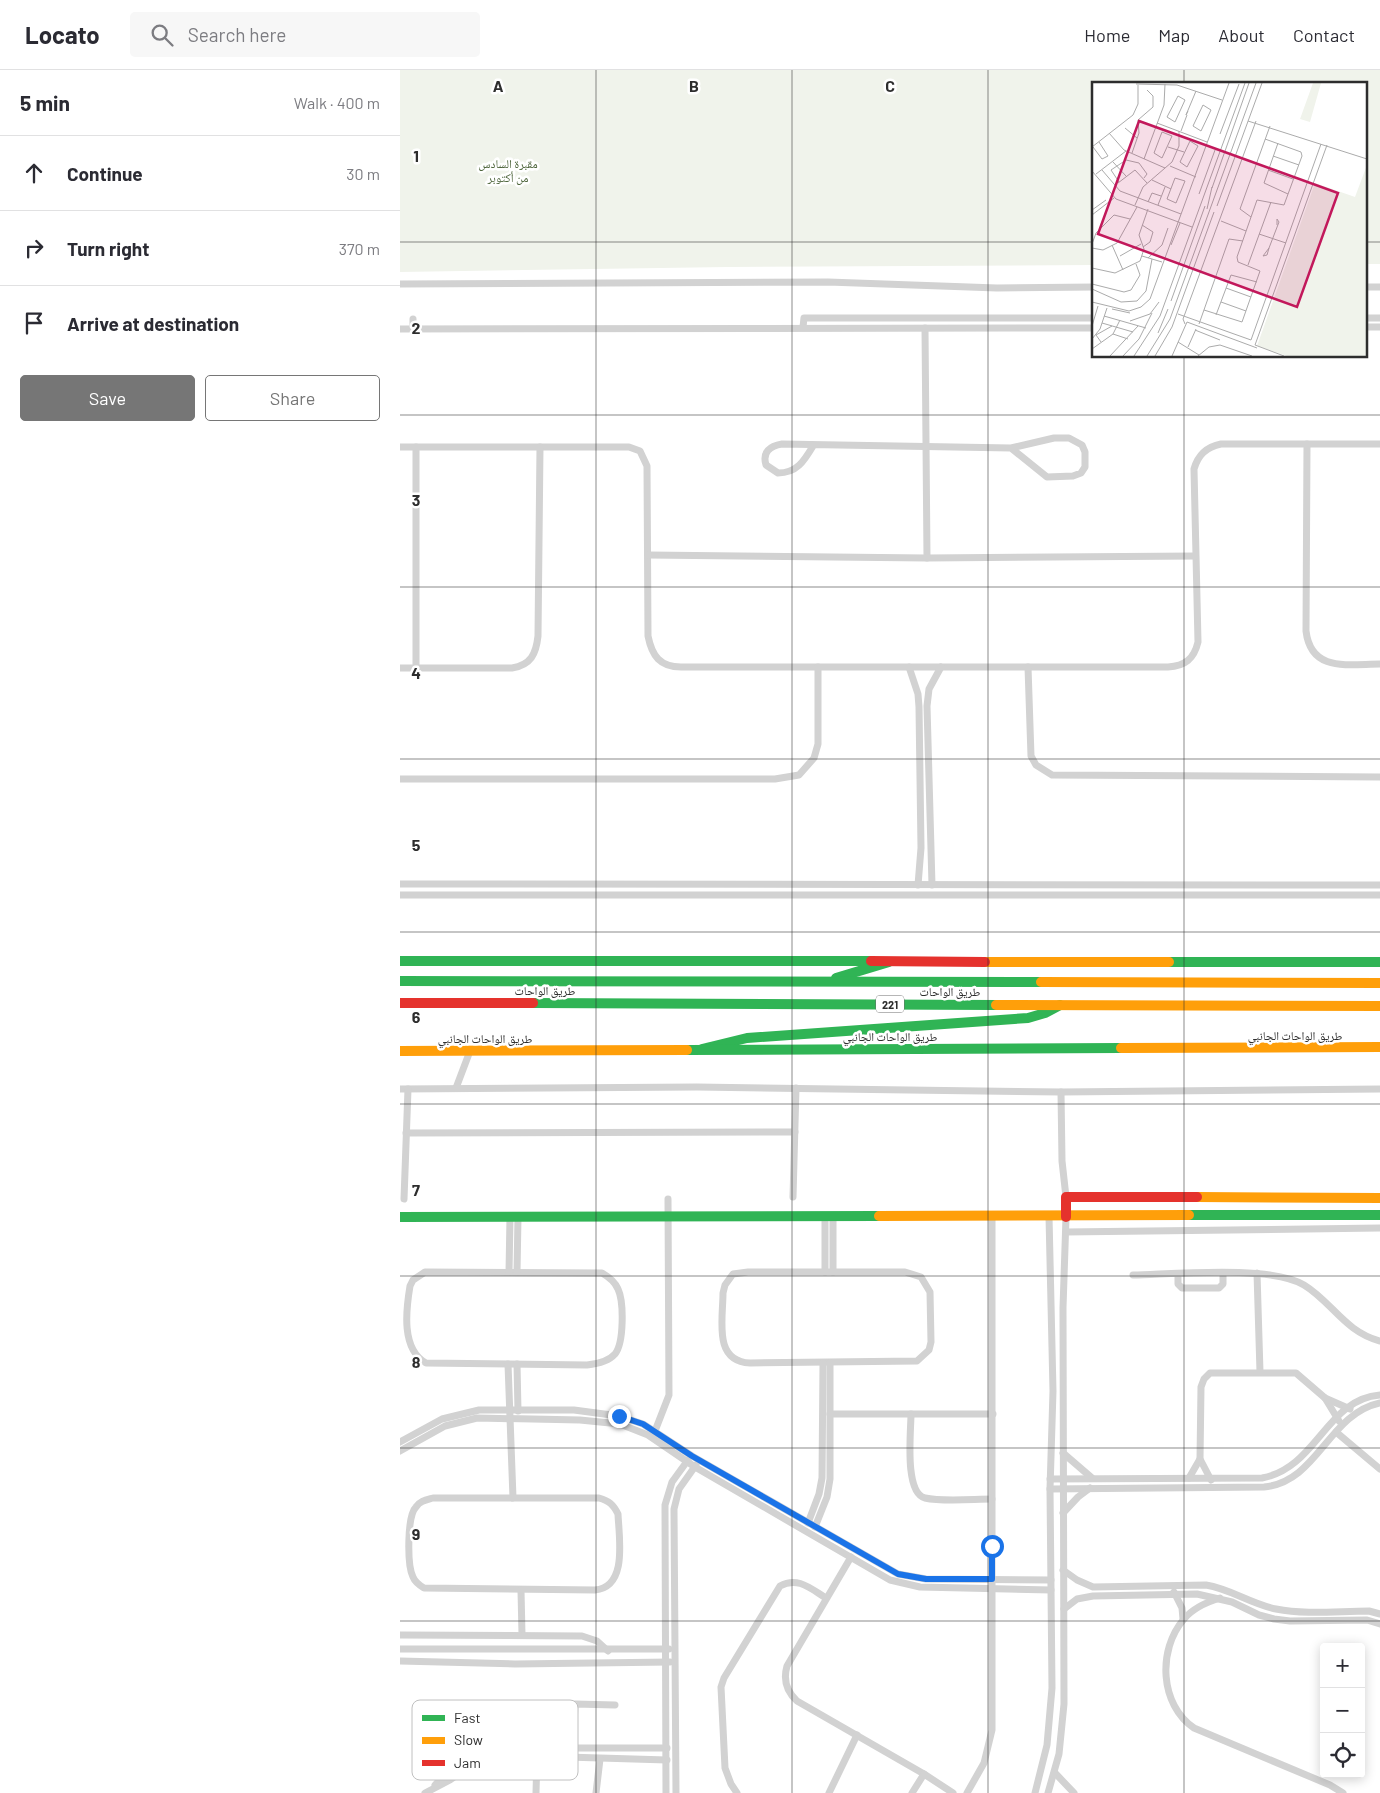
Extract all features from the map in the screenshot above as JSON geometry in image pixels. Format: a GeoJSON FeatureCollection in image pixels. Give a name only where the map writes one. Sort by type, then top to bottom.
{"type":"FeatureCollection","features":[{"type":"Feature","properties":{"kind":"main road"},"geometry":{"type":"LineString","coordinates":[[400,961],[1380,962]]}},
{"type":"Feature","properties":{"kind":"main road"},"geometry":{"type":"LineString","coordinates":[[823,982],[889,962]]}},
{"type":"Feature","properties":{"kind":"main road","name":"طريق الواحات"},"geometry":{"type":"LineString","coordinates":[[400,981],[1380,983]]}},
{"type":"Feature","properties":{"kind":"main road"},"geometry":{"type":"LineString","coordinates":[[1342,982],[1348,992],[1347,999],[1343,1005]]}},
{"type":"Feature","properties":{"kind":"main road","name":"طريق الواحات"},"geometry":{"type":"LineString","coordinates":[[400,1003],[1380,1006]]}},
{"type":"Feature","properties":{"kind":"main road"},"geometry":{"type":"LineString","coordinates":[[702,1049],[747,1038],[1028,1018],[1045,1013],[1061,1004]]}},
{"type":"Feature","properties":{"kind":"main road","name":"طريق الواحات الجانبي"},"geometry":{"type":"LineString","coordinates":[[400,1051],[1380,1047]]}},
{"type":"Feature","properties":{"kind":"main road"},"geometry":{"type":"LineString","coordinates":[[1066,1217],[1066,1197],[1380,1198]]}},
{"type":"Feature","properties":{"kind":"main road"},"geometry":{"type":"LineString","coordinates":[[400,1217],[1380,1215]]}},
{"type":"Feature","properties":{"kind":"street"},"geometry":{"type":"LineString","coordinates":[[400,284],[828,282],[998,288],[1092,287]]}},
{"type":"Feature","properties":{"kind":"street"},"geometry":{"type":"LineString","coordinates":[[400,329],[1092,328],[1092,318],[804,318],[803,327]]}},
{"type":"Feature","properties":{"kind":"street"},"geometry":{"type":"LineString","coordinates":[[413,319],[413,329]]}},
{"type":"Feature","properties":{"kind":"street"},"geometry":{"type":"LineString","coordinates":[[925,328],[927,558]]}},
{"type":"Feature","properties":{"kind":"street"},"geometry":{"type":"LineString","coordinates":[[813,446],[803,462],[792,471],[778,473],[766,465],[767,451],[775,445],[1011,448],[1054,438],[1069,438],[1082,445],[1085,452],[1085,466],[1081,473],[1073,476],[1047,476],[1011,448]]}},
{"type":"Feature","properties":{"kind":"street"},"geometry":{"type":"LineString","coordinates":[[400,447],[629,447],[640,451],[647,466],[648,636],[650,646],[659,661],[673,667],[1168,667],[1184,664],[1192,656],[1198,642],[1194,469],[1200,455],[1205,450],[1221,444],[1380,444]]}},
{"type":"Feature","properties":{"kind":"street"},"geometry":{"type":"LineString","coordinates":[[1307,444],[1307,638],[1312,651],[1327,662],[1380,664]]}},
{"type":"Feature","properties":{"kind":"street"},"geometry":{"type":"LineString","coordinates":[[416,447],[416,668]]}},
{"type":"Feature","properties":{"kind":"street"},"geometry":{"type":"LineString","coordinates":[[400,668],[512,668],[525,664],[536,652],[538,630],[540,447]]}},
{"type":"Feature","properties":{"kind":"street"},"geometry":{"type":"LineString","coordinates":[[648,555],[927,558],[1195,556]]}},
{"type":"Feature","properties":{"kind":"street"},"geometry":{"type":"LineString","coordinates":[[400,779],[775,779],[791,777],[806,770],[817,752],[818,667]]}},
{"type":"Feature","properties":{"kind":"street"},"geometry":{"type":"LineString","coordinates":[[909,667],[918,694],[919,707],[921,848],[918,885]]}},
{"type":"Feature","properties":{"kind":"street"},"geometry":{"type":"LineString","coordinates":[[932,885],[927,706],[929,689],[941,667]]}},
{"type":"Feature","properties":{"kind":"street"},"geometry":{"type":"LineString","coordinates":[[1028,667],[1031,756],[1036,764],[1052,775],[1380,777]]}},
{"type":"Feature","properties":{"kind":"street"},"geometry":{"type":"LineString","coordinates":[[400,884],[1380,885]]}},
{"type":"Feature","properties":{"kind":"street"},"geometry":{"type":"LineString","coordinates":[[466,884],[466,895]]}},
{"type":"Feature","properties":{"kind":"street"},"geometry":{"type":"LineString","coordinates":[[1077,884],[1078,895]]}},
{"type":"Feature","properties":{"kind":"street"},"geometry":{"type":"LineString","coordinates":[[1236,896],[1237,884]]}},
{"type":"Feature","properties":{"kind":"street"},"geometry":{"type":"LineString","coordinates":[[400,895],[1380,896]]}},
{"type":"Feature","properties":{"kind":"street"},"geometry":{"type":"LineString","coordinates":[[456,1088],[470,1051]]}},
{"type":"Feature","properties":{"kind":"street"},"geometry":{"type":"LineString","coordinates":[[793,1197],[796,1088]]}},
{"type":"Feature","properties":{"kind":"street"},"geometry":{"type":"LineString","coordinates":[[404,1199],[406,1133],[404,1089],[796,1088],[1062,1092],[1380,1089]]}},
{"type":"Feature","properties":{"kind":"street"},"geometry":{"type":"LineString","coordinates":[[1062,1092],[1062,1161],[1066,1197]]}},
{"type":"Feature","properties":{"kind":"street"},"geometry":{"type":"LineString","coordinates":[[406,1133],[795,1132]]}},
{"type":"Feature","properties":{"kind":"street"},"geometry":{"type":"LineString","coordinates":[[655,1431],[670,1395],[668,1199]]}},
{"type":"Feature","properties":{"kind":"street"},"geometry":{"type":"LineString","coordinates":[[1035,1793],[1045,1759],[1050,1712],[1052,1590],[1050,1479],[1053,1391],[1049,1216]]}},
{"type":"Feature","properties":{"kind":"street"},"geometry":{"type":"LineString","coordinates":[[509,1272],[514,1217]]}},
{"type":"Feature","properties":{"kind":"street"},"geometry":{"type":"LineString","coordinates":[[514,1217],[517,1272]]}},
{"type":"Feature","properties":{"kind":"street"},"geometry":{"type":"LineString","coordinates":[[829,1217],[829,1272]]}},
{"type":"Feature","properties":{"kind":"street"},"geometry":{"type":"LineString","coordinates":[[967,1793],[984,1763],[992,1730],[992,1217]]}},
{"type":"Feature","properties":{"kind":"street"},"geometry":{"type":"LineString","coordinates":[[1048,1793],[1055,1772],[1060,1746],[1064,1704],[1063,1308],[1066,1217]]}},
{"type":"Feature","properties":{"kind":"street"},"geometry":{"type":"LineString","coordinates":[[1066,1232],[1380,1228]]}},
{"type":"Feature","properties":{"kind":"street"},"geometry":{"type":"LineString","coordinates":[[428,1272],[509,1272],[598,1273],[607,1276],[616,1284],[620,1296],[622,1335],[620,1345],[615,1354],[601,1362],[587,1365],[426,1363],[411,1350],[408,1327],[410,1286],[419,1275],[428,1272]]}},
{"type":"Feature","properties":{"kind":"street"},"geometry":{"type":"LineString","coordinates":[[741,1272],[829,1272],[905,1272],[922,1277],[930,1292],[931,1342],[929,1350],[917,1361],[827,1363],[750,1363],[733,1360],[726,1353],[724,1344],[723,1293],[729,1279],[741,1272]]}},
{"type":"Feature","properties":{"kind":"street"},"geometry":{"type":"LineString","coordinates":[[1257,1273],[1260,1372]]}},
{"type":"Feature","properties":{"kind":"street"},"geometry":{"type":"LineString","coordinates":[[1133,1275],[1257,1273],[1281,1276],[1304,1285],[1344,1322],[1372,1339],[1380,1341]]}},
{"type":"Feature","properties":{"kind":"street"},"geometry":{"type":"LineString","coordinates":[[1178,1274],[1178,1284],[1182,1288],[1219,1288],[1223,1284],[1223,1274]]}},
{"type":"Feature","properties":{"kind":"street"},"geometry":{"type":"LineString","coordinates":[[808,1523],[819,1494],[826,1460],[830,1414],[827,1363]]}},
{"type":"Feature","properties":{"kind":"street"},"geometry":{"type":"LineString","coordinates":[[815,1527],[828,1490],[826,1460],[827,1363]]}},
{"type":"Feature","properties":{"kind":"street"},"geometry":{"type":"LineString","coordinates":[[508,1364],[509,1417],[512,1428],[513,1498]]}},
{"type":"Feature","properties":{"kind":"street"},"geometry":{"type":"LineString","coordinates":[[512,1428],[518,1418],[518,1364]]}},
{"type":"Feature","properties":{"kind":"street"},"geometry":{"type":"LineString","coordinates":[[1189,1478],[1200,1459],[1201,1387],[1204,1378],[1214,1372],[1296,1373],[1325,1398],[1340,1421]]}},
{"type":"Feature","properties":{"kind":"street"},"geometry":{"type":"LineString","coordinates":[[1050,1489],[1273,1486],[1289,1480],[1303,1470],[1336,1432],[1348,1407],[1365,1398],[1380,1395]]}},
{"type":"Feature","properties":{"kind":"street"},"geometry":{"type":"LineString","coordinates":[[1325,1398],[1348,1407],[1354,1413]]}},
{"type":"Feature","properties":{"kind":"street"},"geometry":{"type":"LineString","coordinates":[[1050,1479],[1262,1478],[1280,1474],[1295,1464],[1340,1421],[1354,1413],[1380,1403]]}},
{"type":"Feature","properties":{"kind":"street"},"geometry":{"type":"LineString","coordinates":[[400,1442],[454,1415],[479,1410],[518,1409],[606,1413],[631,1420],[655,1431],[692,1456],[898,1574],[926,1579],[1051,1580]]}},
{"type":"Feature","properties":{"kind":"street"},"geometry":{"type":"LineString","coordinates":[[830,1414],[993,1414]]}},
{"type":"Feature","properties":{"kind":"street"},"geometry":{"type":"LineString","coordinates":[[912,1414],[912,1478],[915,1491],[924,1498],[992,1499]]}},
{"type":"Feature","properties":{"kind":"street"},"geometry":{"type":"LineString","coordinates":[[400,1451],[456,1422],[477,1418],[509,1417],[620,1424],[648,1435],[686,1462],[886,1578],[910,1585],[1052,1590]]}},
{"type":"Feature","properties":{"kind":"street"},"geometry":{"type":"LineString","coordinates":[[1336,1432],[1380,1469]]}},
{"type":"Feature","properties":{"kind":"street"},"geometry":{"type":"LineString","coordinates":[[1063,1453],[1092,1478]]}},
{"type":"Feature","properties":{"kind":"street"},"geometry":{"type":"LineString","coordinates":[[666,1793],[665,1509],[669,1488],[692,1456]]}},
{"type":"Feature","properties":{"kind":"street"},"geometry":{"type":"LineString","coordinates":[[1200,1459],[1211,1478],[1211,1487]]}},
{"type":"Feature","properties":{"kind":"street"},"geometry":{"type":"LineString","coordinates":[[676,1793],[674,1509],[679,1489],[700,1460]]}},
{"type":"Feature","properties":{"kind":"street"},"geometry":{"type":"LineString","coordinates":[[1063,1514],[1078,1497],[1090,1488]]}},
{"type":"Feature","properties":{"kind":"street"},"geometry":{"type":"LineString","coordinates":[[433,1498],[513,1498],[599,1498],[607,1500],[614,1506],[618,1514],[618,1573],[608,1586],[595,1590],[432,1590],[417,1583],[410,1568],[410,1520],[412,1512],[423,1501],[433,1498]]}},
{"type":"Feature","properties":{"kind":"street"},"geometry":{"type":"LineString","coordinates":[[665,1509],[674,1509]]}},
{"type":"Feature","properties":{"kind":"street"},"geometry":{"type":"LineString","coordinates":[[851,1557],[788,1666],[785,1683],[789,1692],[797,1701],[924,1774],[953,1793]]}},
{"type":"Feature","properties":{"kind":"street"},"geometry":{"type":"LineString","coordinates":[[1064,1570],[1077,1580],[1093,1586],[1174,1590],[1220,1598],[1274,1619],[1290,1621],[1367,1620],[1380,1624]]}},
{"type":"Feature","properties":{"kind":"street"},"geometry":{"type":"LineString","coordinates":[[737,1793],[731,1784],[725,1768],[720,1696],[724,1678],[780,1586],[786,1582],[799,1582],[826,1598]]}},
{"type":"Feature","properties":{"kind":"street"},"geometry":{"type":"LineString","coordinates":[[1064,1609],[1078,1599],[1093,1596],[1135,1597],[1174,1590],[1220,1587],[1260,1604],[1289,1611],[1369,1611],[1380,1614]]}},
{"type":"Feature","properties":{"kind":"street"},"geometry":{"type":"LineString","coordinates":[[521,1590],[522,1635]]}},
{"type":"Feature","properties":{"kind":"street"},"geometry":{"type":"LineString","coordinates":[[1174,1590],[1180,1603],[1183,1620]]}},
{"type":"Feature","properties":{"kind":"street"},"geometry":{"type":"LineString","coordinates":[[1220,1598],[1200,1606],[1183,1620],[1173,1639],[1166,1668],[1169,1697],[1182,1718],[1202,1731],[1330,1785],[1344,1793]]}},
{"type":"Feature","properties":{"kind":"street"},"geometry":{"type":"LineString","coordinates":[[400,1635],[582,1636],[597,1641],[608,1651]]}},
{"type":"Feature","properties":{"kind":"street"},"geometry":{"type":"LineString","coordinates":[[400,1649],[608,1651],[674,1649]]}},
{"type":"Feature","properties":{"kind":"street"},"geometry":{"type":"LineString","coordinates":[[400,1661],[515,1664],[674,1662]]}},
{"type":"Feature","properties":{"kind":"street"},"geometry":{"type":"LineString","coordinates":[[578,1704],[615,1705]]}},
{"type":"Feature","properties":{"kind":"street"},"geometry":{"type":"LineString","coordinates":[[829,1793],[857,1735]]}},
{"type":"Feature","properties":{"kind":"street"},"geometry":{"type":"LineString","coordinates":[[578,1748],[667,1748]]}},
{"type":"Feature","properties":{"kind":"street"},"geometry":{"type":"LineString","coordinates":[[578,1758],[667,1760]]}},
{"type":"Feature","properties":{"kind":"street"},"geometry":{"type":"LineString","coordinates":[[596,1793],[600,1759]]}},
{"type":"Feature","properties":{"kind":"street"},"geometry":{"type":"LineString","coordinates":[[1055,1772],[1074,1793]]}},
{"type":"Feature","properties":{"kind":"street"},"geometry":{"type":"LineString","coordinates":[[912,1793],[924,1774]]}},
{"type":"Feature","properties":{"kind":"street"},"geometry":{"type":"LineString","coordinates":[[434,1787],[440,1780]]}},
{"type":"Feature","properties":{"kind":"street"},"geometry":{"type":"LineString","coordinates":[[425,1793],[450,1780]]}},
{"type":"Feature","properties":{"kind":"street"},"geometry":{"type":"LineString","coordinates":[[536,1780],[536,1793]]}},
{"type":"Feature","properties":{"kind":"street"},"geometry":{"type":"LineString","coordinates":[[588,1792],[601,1793]]}},
{"type":"Feature","properties":{"kind":"green space","name":"مقبرة السادس من أكتوبر"},"geometry":{"type":"Polygon","coordinates":[[[400,70],[1380,70],[1380,264],[1368,264],[1368,82],[1092,82],[1092,265],[728,267],[400,272],[400,70]]]}},
{"type":"Feature","properties":{"kind":"traffic: fast"},"geometry":{"type":"LineString","coordinates":[[400,961],[871,961]]}},
{"type":"Feature","properties":{"kind":"traffic: fast"},"geometry":{"type":"LineString","coordinates":[[836,978],[889,962]]}},
{"type":"Feature","properties":{"kind":"traffic: fast"},"geometry":{"type":"LineString","coordinates":[[1169,962],[1380,962]]}},
{"type":"Feature","properties":{"kind":"traffic: fast"},"geometry":{"type":"LineString","coordinates":[[400,981],[1041,982]]}},
{"type":"Feature","properties":{"kind":"traffic: fast"},"geometry":{"type":"LineString","coordinates":[[533,1003],[996,1005]]}},
{"type":"Feature","properties":{"kind":"traffic: fast"},"geometry":{"type":"LineString","coordinates":[[702,1049],[747,1038],[1028,1018],[1045,1013],[1060,1005]]}},
{"type":"Feature","properties":{"kind":"traffic: fast"},"geometry":{"type":"LineString","coordinates":[[687,1050],[1121,1048]]}},
{"type":"Feature","properties":{"kind":"traffic: fast"},"geometry":{"type":"LineString","coordinates":[[1189,1215],[1380,1215]]}},
{"type":"Feature","properties":{"kind":"traffic: fast"},"geometry":{"type":"LineString","coordinates":[[400,1217],[879,1216]]}},
{"type":"Feature","properties":{"kind":"traffic: slow"},"geometry":{"type":"LineString","coordinates":[[985,962],[1169,962]]}},
{"type":"Feature","properties":{"kind":"traffic: slow"},"geometry":{"type":"LineString","coordinates":[[1041,982],[1380,983]]}},
{"type":"Feature","properties":{"kind":"traffic: slow"},"geometry":{"type":"LineString","coordinates":[[996,1005],[1380,1006]]}},
{"type":"Feature","properties":{"kind":"traffic: slow"},"geometry":{"type":"LineString","coordinates":[[1121,1048],[1380,1047]]}},
{"type":"Feature","properties":{"kind":"traffic: slow"},"geometry":{"type":"LineString","coordinates":[[400,1051],[687,1050]]}},
{"type":"Feature","properties":{"kind":"traffic: slow"},"geometry":{"type":"LineString","coordinates":[[1197,1197],[1380,1198]]}},
{"type":"Feature","properties":{"kind":"traffic: slow"},"geometry":{"type":"LineString","coordinates":[[879,1216],[1189,1215]]}},
{"type":"Feature","properties":{"kind":"traffic: jam"},"geometry":{"type":"LineString","coordinates":[[871,961],[985,962]]}},
{"type":"Feature","properties":{"kind":"traffic: jam"},"geometry":{"type":"LineString","coordinates":[[400,1003],[533,1003]]}},
{"type":"Feature","properties":{"kind":"traffic: jam"},"geometry":{"type":"LineString","coordinates":[[1066,1217],[1066,1197],[1197,1197]]}},
{"type":"Feature","properties":{"kind":"route"},"geometry":{"type":"LineString","coordinates":[[619,1416],[643,1424],[692,1456],[898,1574],[926,1579],[992,1579],[992,1546]]}}]}
